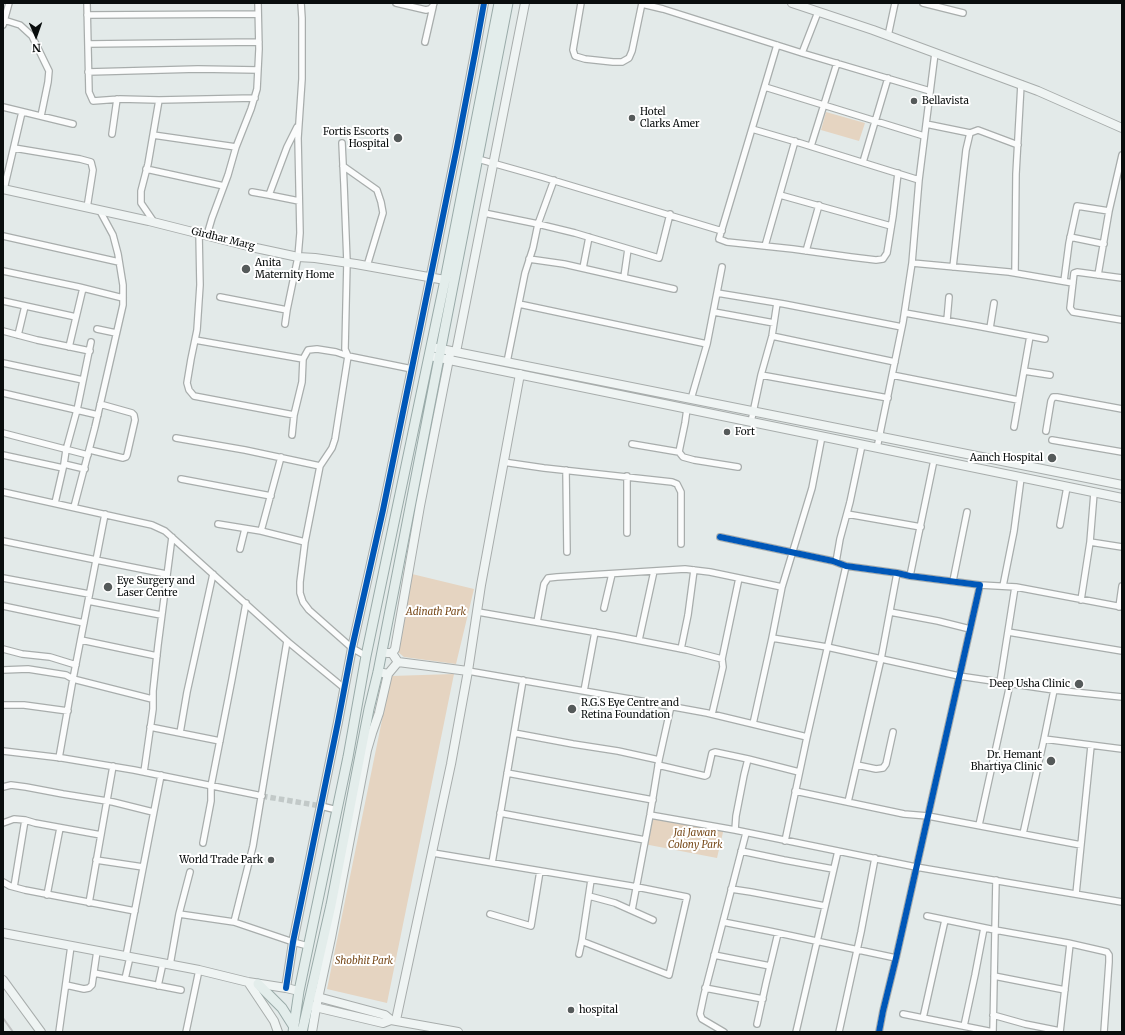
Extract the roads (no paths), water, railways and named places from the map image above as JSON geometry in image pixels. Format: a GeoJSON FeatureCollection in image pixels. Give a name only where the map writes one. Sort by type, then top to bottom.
{"type":"FeatureCollection","features":[{"type":"Feature","properties":{"kind":"main road"},"geometry":{"type":"LineString","coordinates":[[293,1030],[308,946],[348,757],[366,656],[445,280],[499,3]]}},
{"type":"Feature","properties":{"kind":"main road"},"geometry":{"type":"LineString","coordinates":[[302,1032],[305,1017],[312,1007],[331,905],[370,725],[383,673],[382,652],[447,354],[478,159],[508,3]]}},
{"type":"Feature","properties":{"kind":"main road"},"geometry":{"type":"LineString","coordinates":[[258,984],[282,1008],[293,1030]]}},
{"type":"Feature","properties":{"kind":"street"},"geometry":{"type":"LineString","coordinates":[[9,3],[4,20],[20,25],[32,36],[49,71],[41,116]]}},
{"type":"Feature","properties":{"kind":"street"},"geometry":{"type":"LineString","coordinates":[[87,3],[89,92],[93,101],[254,98]]}},
{"type":"Feature","properties":{"kind":"street"},"geometry":{"type":"LineString","coordinates":[[258,3],[259,42],[257,89],[251,110],[236,147],[224,186],[212,218],[203,234],[197,330],[190,359],[187,383],[189,390],[194,396],[294,415]]}},
{"type":"Feature","properties":{"kind":"street"},"geometry":{"type":"LineString","coordinates":[[285,324],[298,257],[300,233],[298,138],[302,79],[301,3]]}},
{"type":"Feature","properties":{"kind":"street"},"geometry":{"type":"LineString","coordinates":[[396,3],[426,10],[430,9],[433,5]]}},
{"type":"Feature","properties":{"kind":"street"},"geometry":{"type":"LineString","coordinates":[[286,988],[293,942],[352,648],[412,369],[484,3]]}},
{"type":"Feature","properties":{"kind":"street"},"geometry":{"type":"LineString","coordinates":[[392,653],[395,649],[447,354],[484,213],[525,3]]}},
{"type":"Feature","properties":{"kind":"street"},"geometry":{"type":"LineString","coordinates":[[581,3],[573,50],[575,56],[585,59],[622,62],[630,58],[642,3],[930,91]]}},
{"type":"Feature","properties":{"kind":"street"},"geometry":{"type":"LineString","coordinates":[[792,3],[1020,84],[1122,128]]}},
{"type":"Feature","properties":{"kind":"street"},"geometry":{"type":"LineString","coordinates":[[888,36],[895,3]]}},
{"type":"Feature","properties":{"kind":"street"},"geometry":{"type":"LineString","coordinates":[[923,3],[963,13]]}},
{"type":"Feature","properties":{"kind":"street"},"geometry":{"type":"LineString","coordinates":[[425,42],[433,5]]}},
{"type":"Feature","properties":{"kind":"street"},"geometry":{"type":"LineString","coordinates":[[802,53],[818,12]]}},
{"type":"Feature","properties":{"kind":"street"},"geometry":{"type":"LineString","coordinates":[[87,15],[258,14]]}},
{"type":"Feature","properties":{"kind":"street"},"geometry":{"type":"LineString","coordinates":[[88,44],[259,42]]}},
{"type":"Feature","properties":{"kind":"street"},"geometry":{"type":"LineString","coordinates":[[777,45],[719,238],[727,242],[876,260],[883,259],[886,253],[891,226],[898,173]]}},
{"type":"Feature","properties":{"kind":"street"},"geometry":{"type":"LineString","coordinates":[[877,448],[905,313],[912,263],[924,136],[935,53]]}},
{"type":"Feature","properties":{"kind":"street"},"geometry":{"type":"LineString","coordinates":[[811,146],[836,63]]}},
{"type":"Feature","properties":{"kind":"street"},"geometry":{"type":"LineString","coordinates":[[88,72],[198,69],[258,70]]}},
{"type":"Feature","properties":{"kind":"street"},"geometry":{"type":"LineString","coordinates":[[863,162],[888,78]]}},
{"type":"Feature","properties":{"kind":"street"},"geometry":{"type":"LineString","coordinates":[[1015,273],[1016,182],[1020,84]]}},
{"type":"Feature","properties":{"kind":"street"},"geometry":{"type":"LineString","coordinates":[[765,87],[924,136]]}},
{"type":"Feature","properties":{"kind":"street"},"geometry":{"type":"LineString","coordinates":[[112,134],[117,100]]}},
{"type":"Feature","properties":{"kind":"street"},"geometry":{"type":"LineString","coordinates":[[152,222],[142,203],[141,191],[159,100]]}},
{"type":"Feature","properties":{"kind":"street"},"geometry":{"type":"LineString","coordinates":[[3,107],[73,124]]}},
{"type":"Feature","properties":{"kind":"street"},"geometry":{"type":"LineString","coordinates":[[4,189],[22,112]]}},
{"type":"Feature","properties":{"kind":"street"},"geometry":{"type":"LineString","coordinates":[[926,124],[970,133],[978,130],[1018,145]]}},
{"type":"Feature","properties":{"kind":"street"},"geometry":{"type":"LineString","coordinates":[[269,195],[287,147],[299,125]]}},
{"type":"Feature","properties":{"kind":"street"},"geometry":{"type":"LineString","coordinates":[[752,129],[920,180]]}},
{"type":"Feature","properties":{"kind":"street"},"geometry":{"type":"LineString","coordinates":[[953,267],[966,150],[970,133]]}},
{"type":"Feature","properties":{"kind":"street"},"geometry":{"type":"LineString","coordinates":[[153,135],[236,147]]}},
{"type":"Feature","properties":{"kind":"street"},"geometry":{"type":"LineString","coordinates":[[765,246],[795,141]]}},
{"type":"Feature","properties":{"kind":"street"},"geometry":{"type":"LineString","coordinates":[[342,143],[347,262],[345,349],[348,356],[335,439],[332,448],[320,466],[305,542],[300,593],[303,602],[309,610],[352,648],[366,656]]}},
{"type":"Feature","properties":{"kind":"street"},"geometry":{"type":"LineString","coordinates":[[14,148],[90,162],[93,170],[87,208]]}},
{"type":"Feature","properties":{"kind":"street"},"geometry":{"type":"LineString","coordinates":[[1098,275],[1109,211],[1122,155]]}},
{"type":"Feature","properties":{"kind":"street"},"geometry":{"type":"LineString","coordinates":[[478,159],[670,214],[722,231]]}},
{"type":"Feature","properties":{"kind":"street"},"geometry":{"type":"LineString","coordinates":[[343,166],[377,190],[381,202],[383,213],[367,266]]}},
{"type":"Feature","properties":{"kind":"street"},"geometry":{"type":"LineString","coordinates":[[146,170],[224,186]]}},
{"type":"Feature","properties":{"kind":"street"},"geometry":{"type":"LineString","coordinates":[[507,362],[524,272],[533,248],[538,224],[554,180]]}},
{"type":"Feature","properties":{"kind":"street","name":"Girdhar Marg"},"geometry":{"type":"LineString","coordinates":[[4,189],[298,257],[347,262],[445,280]]}},
{"type":"Feature","properties":{"kind":"street"},"geometry":{"type":"LineString","coordinates":[[252,192],[299,201]]}},
{"type":"Feature","properties":{"kind":"street"},"geometry":{"type":"LineString","coordinates":[[780,195],[891,226]]}},
{"type":"Feature","properties":{"kind":"street"},"geometry":{"type":"LineString","coordinates":[[806,251],[819,205]]}},
{"type":"Feature","properties":{"kind":"street"},"geometry":{"type":"LineString","coordinates":[[1064,281],[1070,237],[1077,206],[1109,211]]}},
{"type":"Feature","properties":{"kind":"street"},"geometry":{"type":"LineString","coordinates":[[74,507],[89,453],[123,305],[123,285],[118,254],[113,235],[104,212]]}},
{"type":"Feature","properties":{"kind":"street"},"geometry":{"type":"LineString","coordinates":[[484,213],[538,224],[589,237],[659,258],[670,214]]}},
{"type":"Feature","properties":{"kind":"street"},"geometry":{"type":"LineString","coordinates":[[3,236],[119,262]]}},
{"type":"Feature","properties":{"kind":"street"},"geometry":{"type":"LineString","coordinates":[[583,268],[589,237]]}},
{"type":"Feature","properties":{"kind":"street"},"geometry":{"type":"LineString","coordinates":[[1070,237],[1104,244]]}},
{"type":"Feature","properties":{"kind":"street"},"geometry":{"type":"LineString","coordinates":[[624,278],[628,249]]}},
{"type":"Feature","properties":{"kind":"street"},"geometry":{"type":"LineString","coordinates":[[529,259],[564,264],[674,289]]}},
{"type":"Feature","properties":{"kind":"street"},"geometry":{"type":"LineString","coordinates":[[912,263],[1015,273],[1073,283]]}},
{"type":"Feature","properties":{"kind":"street"},"geometry":{"type":"LineString","coordinates":[[691,399],[707,344],[722,267]]}},
{"type":"Feature","properties":{"kind":"street"},"geometry":{"type":"LineString","coordinates":[[3,271],[123,298]]}},
{"type":"Feature","properties":{"kind":"street"},"geometry":{"type":"LineString","coordinates":[[1122,278],[1077,272],[1074,274],[1070,304],[1071,310],[1122,320]]}},
{"type":"Feature","properties":{"kind":"street"},"geometry":{"type":"LineString","coordinates":[[68,347],[83,288]]}},
{"type":"Feature","properties":{"kind":"street"},"geometry":{"type":"LineString","coordinates":[[717,294],[778,303],[902,327]]}},
{"type":"Feature","properties":{"kind":"street"},"geometry":{"type":"LineString","coordinates":[[220,297],[287,310]]}},
{"type":"Feature","properties":{"kind":"street"},"geometry":{"type":"LineString","coordinates":[[947,320],[949,297]]}},
{"type":"Feature","properties":{"kind":"street"},"geometry":{"type":"LineString","coordinates":[[3,301],[76,317]]}},
{"type":"Feature","properties":{"kind":"street"},"geometry":{"type":"LineString","coordinates":[[751,422],[761,375],[772,336],[778,303]]}},
{"type":"Feature","properties":{"kind":"street"},"geometry":{"type":"LineString","coordinates":[[990,328],[994,303]]}},
{"type":"Feature","properties":{"kind":"street"},"geometry":{"type":"LineString","coordinates":[[519,304],[707,344]]}},
{"type":"Feature","properties":{"kind":"street"},"geometry":{"type":"LineString","coordinates":[[18,335],[25,306]]}},
{"type":"Feature","properties":{"kind":"street"},"geometry":{"type":"LineString","coordinates":[[714,312],[774,323]]}},
{"type":"Feature","properties":{"kind":"street"},"geometry":{"type":"LineString","coordinates":[[905,313],[1045,339]]}},
{"type":"Feature","properties":{"kind":"street"},"geometry":{"type":"LineString","coordinates":[[97,329],[116,333]]}},
{"type":"Feature","properties":{"kind":"street"},"geometry":{"type":"LineString","coordinates":[[3,331],[90,351]]}},
{"type":"Feature","properties":{"kind":"street"},"geometry":{"type":"LineString","coordinates":[[772,336],[895,362]]}},
{"type":"Feature","properties":{"kind":"street"},"geometry":{"type":"LineString","coordinates":[[1014,427],[1030,336]]}},
{"type":"Feature","properties":{"kind":"street"},"geometry":{"type":"LineString","coordinates":[[195,340],[303,359]]}},
{"type":"Feature","properties":{"kind":"street"},"geometry":{"type":"LineString","coordinates":[[55,503],[91,342]]}},
{"type":"Feature","properties":{"kind":"street"},"geometry":{"type":"LineString","coordinates":[[292,435],[294,415],[302,382],[303,359],[308,350],[336,352],[348,356],[412,369]]}},
{"type":"Feature","properties":{"kind":"street"},"geometry":{"type":"LineString","coordinates":[[430,351],[507,362],[1122,485]]}},
{"type":"Feature","properties":{"kind":"street"},"geometry":{"type":"LineString","coordinates":[[447,354],[520,374],[1122,498]]}},
{"type":"Feature","properties":{"kind":"street"},"geometry":{"type":"LineString","coordinates":[[3,363],[83,380]]}},
{"type":"Feature","properties":{"kind":"street"},"geometry":{"type":"LineString","coordinates":[[1024,371],[1050,375]]}},
{"type":"Feature","properties":{"kind":"street"},"geometry":{"type":"LineString","coordinates":[[394,1020],[433,853],[451,764],[478,612],[481,585],[520,374]]}},
{"type":"Feature","properties":{"kind":"street"},"geometry":{"type":"LineString","coordinates":[[761,375],[888,398]]}},
{"type":"Feature","properties":{"kind":"street"},"geometry":{"type":"LineString","coordinates":[[892,376],[1018,400]]}},
{"type":"Feature","properties":{"kind":"street"},"geometry":{"type":"LineString","coordinates":[[3,393],[98,415]]}},
{"type":"Feature","properties":{"kind":"street"},"geometry":{"type":"LineString","coordinates":[[1046,431],[1053,397],[1122,409]]}},
{"type":"Feature","properties":{"kind":"street"},"geometry":{"type":"LineString","coordinates":[[3,432],[66,450],[126,458],[135,420],[134,415],[132,413],[100,404]]}},
{"type":"Feature","properties":{"kind":"street"},"geometry":{"type":"LineString","coordinates":[[679,452],[687,409]]}},
{"type":"Feature","properties":{"kind":"street"},"geometry":{"type":"LineString","coordinates":[[753,724],[782,587],[812,488],[822,436]]}},
{"type":"Feature","properties":{"kind":"street"},"geometry":{"type":"LineString","coordinates":[[176,438],[281,457],[320,466]]}},
{"type":"Feature","properties":{"kind":"street"},"geometry":{"type":"LineString","coordinates":[[1052,440],[1122,452]]}},
{"type":"Feature","properties":{"kind":"street"},"geometry":{"type":"LineString","coordinates":[[632,444],[679,452],[683,457],[694,460],[738,467]]}},
{"type":"Feature","properties":{"kind":"street"},"geometry":{"type":"LineString","coordinates":[[836,562],[840,539],[860,462],[862,445]]}},
{"type":"Feature","properties":{"kind":"street"},"geometry":{"type":"LineString","coordinates":[[3,455],[85,469]]}},
{"type":"Feature","properties":{"kind":"street"},"geometry":{"type":"LineString","coordinates":[[262,532],[281,457]]}},
{"type":"Feature","properties":{"kind":"street"},"geometry":{"type":"LineString","coordinates":[[910,576],[934,460]]}},
{"type":"Feature","properties":{"kind":"street"},"geometry":{"type":"LineString","coordinates":[[503,462],[544,468],[627,476],[677,484],[681,492],[681,544]]}},
{"type":"Feature","properties":{"kind":"street"},"geometry":{"type":"LineString","coordinates":[[566,470],[567,552]]}},
{"type":"Feature","properties":{"kind":"street"},"geometry":{"type":"LineString","coordinates":[[627,476],[627,533]]}},
{"type":"Feature","properties":{"kind":"street"},"geometry":{"type":"LineString","coordinates":[[1003,586],[1014,530],[1021,478]]}},
{"type":"Feature","properties":{"kind":"street"},"geometry":{"type":"LineString","coordinates":[[182,479],[271,496]]}},
{"type":"Feature","properties":{"kind":"street"},"geometry":{"type":"LineString","coordinates":[[1060,525],[1067,487]]}},
{"type":"Feature","properties":{"kind":"street"},"geometry":{"type":"LineString","coordinates":[[3,492],[152,524],[165,531],[287,641],[345,684]]}},
{"type":"Feature","properties":{"kind":"street"},"geometry":{"type":"LineString","coordinates":[[1081,600],[1090,542],[1094,492]]}},
{"type":"Feature","properties":{"kind":"street"},"geometry":{"type":"LineString","coordinates":[[953,581],[968,512]]}},
{"type":"Feature","properties":{"kind":"street"},"geometry":{"type":"LineString","coordinates":[[59,758],[105,514]]}},
{"type":"Feature","properties":{"kind":"street"},"geometry":{"type":"LineString","coordinates":[[847,514],[921,527]]}},
{"type":"Feature","properties":{"kind":"street"},"geometry":{"type":"LineString","coordinates":[[218,524],[305,542]]}},
{"type":"Feature","properties":{"kind":"street"},"geometry":{"type":"LineString","coordinates":[[240,549],[245,529]]}},
{"type":"Feature","properties":{"kind":"street"},"geometry":{"type":"LineString","coordinates":[[144,772],[153,708],[152,699],[156,656],[172,537]]}},
{"type":"Feature","properties":{"kind":"street"},"geometry":{"type":"LineString","coordinates":[[720,537],[836,562],[846,566],[980,585],[1016,587],[1120,607],[1122,586]]}},
{"type":"Feature","properties":{"kind":"street"},"geometry":{"type":"LineString","coordinates":[[3,541],[166,574]]}},
{"type":"Feature","properties":{"kind":"street"},"geometry":{"type":"LineString","coordinates":[[1090,542],[1122,547]]}},
{"type":"Feature","properties":{"kind":"street"},"geometry":{"type":"LineString","coordinates":[[785,841],[846,566]]}},
{"type":"Feature","properties":{"kind":"street"},"geometry":{"type":"LineString","coordinates":[[538,622],[541,597],[544,584],[548,578],[685,569],[782,587]]}},
{"type":"Feature","properties":{"kind":"street"},"geometry":{"type":"LineString","coordinates":[[682,649],[694,570]]}},
{"type":"Feature","properties":{"kind":"street"},"geometry":{"type":"LineString","coordinates":[[639,640],[654,571]]}},
{"type":"Feature","properties":{"kind":"street"},"geometry":{"type":"LineString","coordinates":[[848,802],[881,659],[897,573]]}},
{"type":"Feature","properties":{"kind":"street"},"geometry":{"type":"LineString","coordinates":[[180,732],[187,692],[213,574]]}},
{"type":"Feature","properties":{"kind":"street"},"geometry":{"type":"LineString","coordinates":[[604,608],[612,574]]}},
{"type":"Feature","properties":{"kind":"street"},"geometry":{"type":"LineString","coordinates":[[3,578],[89,594]]}},
{"type":"Feature","properties":{"kind":"street"},"geometry":{"type":"LineString","coordinates":[[712,714],[723,667],[722,659],[739,578]]}},
{"type":"Feature","properties":{"kind":"street"},"geometry":{"type":"LineString","coordinates":[[879,1032],[980,585]]}},
{"type":"Feature","properties":{"kind":"street"},"geometry":{"type":"LineString","coordinates":[[1000,682],[1016,587]]}},
{"type":"Feature","properties":{"kind":"street"},"geometry":{"type":"LineString","coordinates":[[88,601],[161,615]]}},
{"type":"Feature","properties":{"kind":"street"},"geometry":{"type":"LineString","coordinates":[[203,843],[211,786],[246,603]]}},
{"type":"Feature","properties":{"kind":"street"},"geometry":{"type":"LineString","coordinates":[[3,606],[84,623]]}},
{"type":"Feature","properties":{"kind":"street"},"geometry":{"type":"LineString","coordinates":[[478,612],[639,640],[722,659]]}},
{"type":"Feature","properties":{"kind":"street"},"geometry":{"type":"LineString","coordinates":[[890,612],[970,629]]}},
{"type":"Feature","properties":{"kind":"street"},"geometry":{"type":"LineString","coordinates":[[584,691],[595,632]]}},
{"type":"Feature","properties":{"kind":"street"},"geometry":{"type":"LineString","coordinates":[[1008,632],[1122,650]]}},
{"type":"Feature","properties":{"kind":"street"},"geometry":{"type":"LineString","coordinates":[[772,638],[828,647],[959,676],[1054,690],[1122,697]]}},
{"type":"Feature","properties":{"kind":"street"},"geometry":{"type":"LineString","coordinates":[[81,640],[156,656]]}},
{"type":"Feature","properties":{"kind":"street"},"geometry":{"type":"LineString","coordinates":[[234,922],[253,846],[287,641]]}},
{"type":"Feature","properties":{"kind":"street"},"geometry":{"type":"LineString","coordinates":[[3,649],[22,654],[50,657],[76,665]]}},
{"type":"Feature","properties":{"kind":"street"},"geometry":{"type":"LineString","coordinates":[[382,652],[392,653]]}},
{"type":"Feature","properties":{"kind":"street"},"geometry":{"type":"LineString","coordinates":[[392,653],[398,662]]}},
{"type":"Feature","properties":{"kind":"street"},"geometry":{"type":"LineString","coordinates":[[370,725],[379,713],[385,685],[383,673],[398,662],[468,671],[671,706],[712,714],[807,737]]}},
{"type":"Feature","properties":{"kind":"street"},"geometry":{"type":"LineString","coordinates":[[3,670],[28,669],[66,675],[73,679],[152,699]]}},
{"type":"Feature","properties":{"kind":"street"},"geometry":{"type":"LineString","coordinates":[[492,863],[523,680]]}},
{"type":"Feature","properties":{"kind":"street"},"geometry":{"type":"LineString","coordinates":[[979,825],[1010,684]]}},
{"type":"Feature","properties":{"kind":"street"},"geometry":{"type":"LineString","coordinates":[[1023,834],[1054,690]]}},
{"type":"Feature","properties":{"kind":"street"},"geometry":{"type":"LineString","coordinates":[[3,705],[24,705],[68,711]]}},
{"type":"Feature","properties":{"kind":"street"},"geometry":{"type":"LineString","coordinates":[[632,910],[671,706]]}},
{"type":"Feature","properties":{"kind":"street"},"geometry":{"type":"LineString","coordinates":[[150,726],[220,741]]}},
{"type":"Feature","properties":{"kind":"street"},"geometry":{"type":"LineString","coordinates":[[857,765],[876,769],[881,769],[884,767],[893,732]]}},
{"type":"Feature","properties":{"kind":"street"},"geometry":{"type":"LineString","coordinates":[[514,733],[618,751],[706,776],[712,753],[715,752],[800,772]]}},
{"type":"Feature","properties":{"kind":"street"},"geometry":{"type":"LineString","coordinates":[[1044,740],[1122,749]]}},
{"type":"Feature","properties":{"kind":"street"},"geometry":{"type":"LineString","coordinates":[[1076,894],[1091,746]]}},
{"type":"Feature","properties":{"kind":"street"},"geometry":{"type":"LineString","coordinates":[[3,751],[113,766],[262,796]]}},
{"type":"Feature","properties":{"kind":"street"},"geometry":{"type":"LineString","coordinates":[[735,830],[736,816],[748,759]]}},
{"type":"Feature","properties":{"kind":"street"},"geometry":{"type":"LineString","coordinates":[[89,903],[113,766]]}},
{"type":"Feature","properties":{"kind":"street"},"geometry":{"type":"LineString","coordinates":[[507,773],[653,800]]}},
{"type":"Feature","properties":{"kind":"street"},"geometry":{"type":"LineString","coordinates":[[125,979],[135,912],[161,775]]}},
{"type":"Feature","properties":{"kind":"street"},"geometry":{"type":"LineString","coordinates":[[3,787],[26,787],[107,801],[153,812]]}},
{"type":"Feature","properties":{"kind":"street"},"geometry":{"type":"LineString","coordinates":[[796,791],[904,814],[928,816],[1081,845]]}},
{"type":"Feature","properties":{"kind":"street"},"geometry":{"type":"LineString","coordinates":[[321,806],[337,810]]}},
{"type":"Feature","properties":{"kind":"street"},"geometry":{"type":"LineString","coordinates":[[500,813],[645,840]]}},
{"type":"Feature","properties":{"kind":"street"},"geometry":{"type":"LineString","coordinates":[[650,815],[735,830],[916,866],[1122,902]]}},
{"type":"Feature","properties":{"kind":"street"},"geometry":{"type":"LineString","coordinates":[[3,823],[14,819],[24,820],[101,835]]}},
{"type":"Feature","properties":{"kind":"street"},"geometry":{"type":"LineString","coordinates":[[14,887],[24,820]]}},
{"type":"Feature","properties":{"kind":"street"},"geometry":{"type":"LineString","coordinates":[[47,895],[60,828]]}},
{"type":"Feature","properties":{"kind":"street"},"geometry":{"type":"LineString","coordinates":[[724,1032],[702,1019],[700,1014],[705,988],[746,833]]}},
{"type":"Feature","properties":{"kind":"street"},"geometry":{"type":"LineString","coordinates":[[741,851],[833,869]]}},
{"type":"Feature","properties":{"kind":"street"},"geometry":{"type":"LineString","coordinates":[[796,1032],[838,851]]}},
{"type":"Feature","properties":{"kind":"street"},"geometry":{"type":"LineString","coordinates":[[433,853],[637,887],[687,897],[669,975],[582,940]]}},
{"type":"Feature","properties":{"kind":"street"},"geometry":{"type":"LineString","coordinates":[[839,1032],[875,858]]}},
{"type":"Feature","properties":{"kind":"street"},"geometry":{"type":"LineString","coordinates":[[96,860],[143,867]]}},
{"type":"Feature","properties":{"kind":"street"},"geometry":{"type":"LineString","coordinates":[[490,914],[531,926],[540,871]]}},
{"type":"Feature","properties":{"kind":"street"},"geometry":{"type":"LineString","coordinates":[[158,986],[167,964],[190,872]]}},
{"type":"Feature","properties":{"kind":"street"},"geometry":{"type":"LineString","coordinates":[[579,954],[591,880]]}},
{"type":"Feature","properties":{"kind":"street"},"geometry":{"type":"LineString","coordinates":[[903,1014],[993,1032],[996,880]]}},
{"type":"Feature","properties":{"kind":"street"},"geometry":{"type":"LineString","coordinates":[[3,882],[10,886],[47,895],[135,912]]}},
{"type":"Feature","properties":{"kind":"street"},"geometry":{"type":"LineString","coordinates":[[732,889],[825,906]]}},
{"type":"Feature","properties":{"kind":"street"},"geometry":{"type":"LineString","coordinates":[[589,896],[615,903],[653,920]]}},
{"type":"Feature","properties":{"kind":"street"},"geometry":{"type":"LineString","coordinates":[[180,914],[234,922],[308,946]]}},
{"type":"Feature","properties":{"kind":"street"},"geometry":{"type":"LineString","coordinates":[[927,916],[1107,952],[1109,955],[1104,1032]]}},
{"type":"Feature","properties":{"kind":"street"},"geometry":{"type":"LineString","coordinates":[[923,1018],[945,920]]}},
{"type":"Feature","properties":{"kind":"street"},"geometry":{"type":"LineString","coordinates":[[723,922],[896,958]]}},
{"type":"Feature","properties":{"kind":"street"},"geometry":{"type":"LineString","coordinates":[[964,1026],[984,928]]}},
{"type":"Feature","properties":{"kind":"street"},"geometry":{"type":"LineString","coordinates":[[3,933],[199,970],[248,982],[299,991]]}},
{"type":"Feature","properties":{"kind":"street"},"geometry":{"type":"LineString","coordinates":[[757,1024],[778,933]]}},
{"type":"Feature","properties":{"kind":"street"},"geometry":{"type":"LineString","coordinates":[[993,1015],[1060,1032],[1070,944]]}},
{"type":"Feature","properties":{"kind":"street"},"geometry":{"type":"LineString","coordinates":[[59,1032],[72,946]]}},
{"type":"Feature","properties":{"kind":"street"},"geometry":{"type":"LineString","coordinates":[[66,985],[84,989],[89,988],[92,985],[97,951]]}},
{"type":"Feature","properties":{"kind":"street"},"geometry":{"type":"LineString","coordinates":[[714,955],[770,966]]}},
{"type":"Feature","properties":{"kind":"street"},"geometry":{"type":"LineString","coordinates":[[186,1032],[199,970]]}},
{"type":"Feature","properties":{"kind":"street"},"geometry":{"type":"LineString","coordinates":[[94,973],[181,990]]}},
{"type":"Feature","properties":{"kind":"street"},"geometry":{"type":"LineString","coordinates":[[994,976],[1065,990]]}},
{"type":"Feature","properties":{"kind":"street"},"geometry":{"type":"LineString","coordinates":[[3,980],[41,1032]]}},
{"type":"Feature","properties":{"kind":"street"},"geometry":{"type":"LineString","coordinates":[[248,982],[274,1021],[278,1032]]}},
{"type":"Feature","properties":{"kind":"street"},"geometry":{"type":"LineString","coordinates":[[705,988],[763,999]]}},
{"type":"Feature","properties":{"kind":"street"},"geometry":{"type":"LineString","coordinates":[[314,996],[384,1014],[394,1020],[458,1032]]}},
{"type":"Feature","properties":{"kind":"street"},"geometry":{"type":"LineString","coordinates":[[312,1032],[312,1007],[383,1023],[394,1020]]}},
{"type":"Feature","properties":{"kind":"tunnel"},"geometry":{"type":"LineString","coordinates":[[262,796],[321,806]]}},
{"type":"Feature","properties":{"kind":"railway"},"geometry":{"type":"LineString","coordinates":[[3,1018],[13,1032]]}},
{"type":"Feature","properties":{"kind":"place","name":"Bellavista"},"geometry":{"type":"Point","coordinates":[914,101]}},
{"type":"Feature","properties":{"kind":"place","name":"Hotel Clarks Amer"},"geometry":{"type":"Point","coordinates":[632,118]}},
{"type":"Feature","properties":{"kind":"place","name":"Fortis Escorts Hospital"},"geometry":{"type":"Point","coordinates":[398,138]}},
{"type":"Feature","properties":{"kind":"place","name":"Anita Maternity Home"},"geometry":{"type":"Point","coordinates":[246,269]}},
{"type":"Feature","properties":{"kind":"place","name":"Fort"},"geometry":{"type":"Point","coordinates":[727,432]}},
{"type":"Feature","properties":{"kind":"place","name":"Aanch Hospital"},"geometry":{"type":"Point","coordinates":[1052,458]}},
{"type":"Feature","properties":{"kind":"place","name":"Eye Surgery and Laser Centre"},"geometry":{"type":"Point","coordinates":[108,587]}},
{"type":"Feature","properties":{"kind":"place","name":"Deep Usha Clinic"},"geometry":{"type":"Point","coordinates":[1079,684]}},
{"type":"Feature","properties":{"kind":"place","name":"R.G.S Eye Centre and Retina Foundation"},"geometry":{"type":"Point","coordinates":[572,709]}},
{"type":"Feature","properties":{"kind":"place","name":"Dr. Hemant Bhartiya Clinic"},"geometry":{"type":"Point","coordinates":[1051,761]}},
{"type":"Feature","properties":{"kind":"place","name":"World Trade Park"},"geometry":{"type":"Point","coordinates":[271,860]}},
{"type":"Feature","properties":{"kind":"place","name":"hospital"},"geometry":{"type":"Point","coordinates":[571,1010]}},
{"type":"Feature","properties":{"kind":"park label","name":"Adinath Park"},"geometry":{"type":"Point","coordinates":[436,612]}},
{"type":"Feature","properties":{"kind":"park label","name":"Jai Jawan Colony Park"},"geometry":{"type":"Point","coordinates":[695,838]}},
{"type":"Feature","properties":{"kind":"park label","name":"Shobhit Park"},"geometry":{"type":"Point","coordinates":[364,961]}}]}
